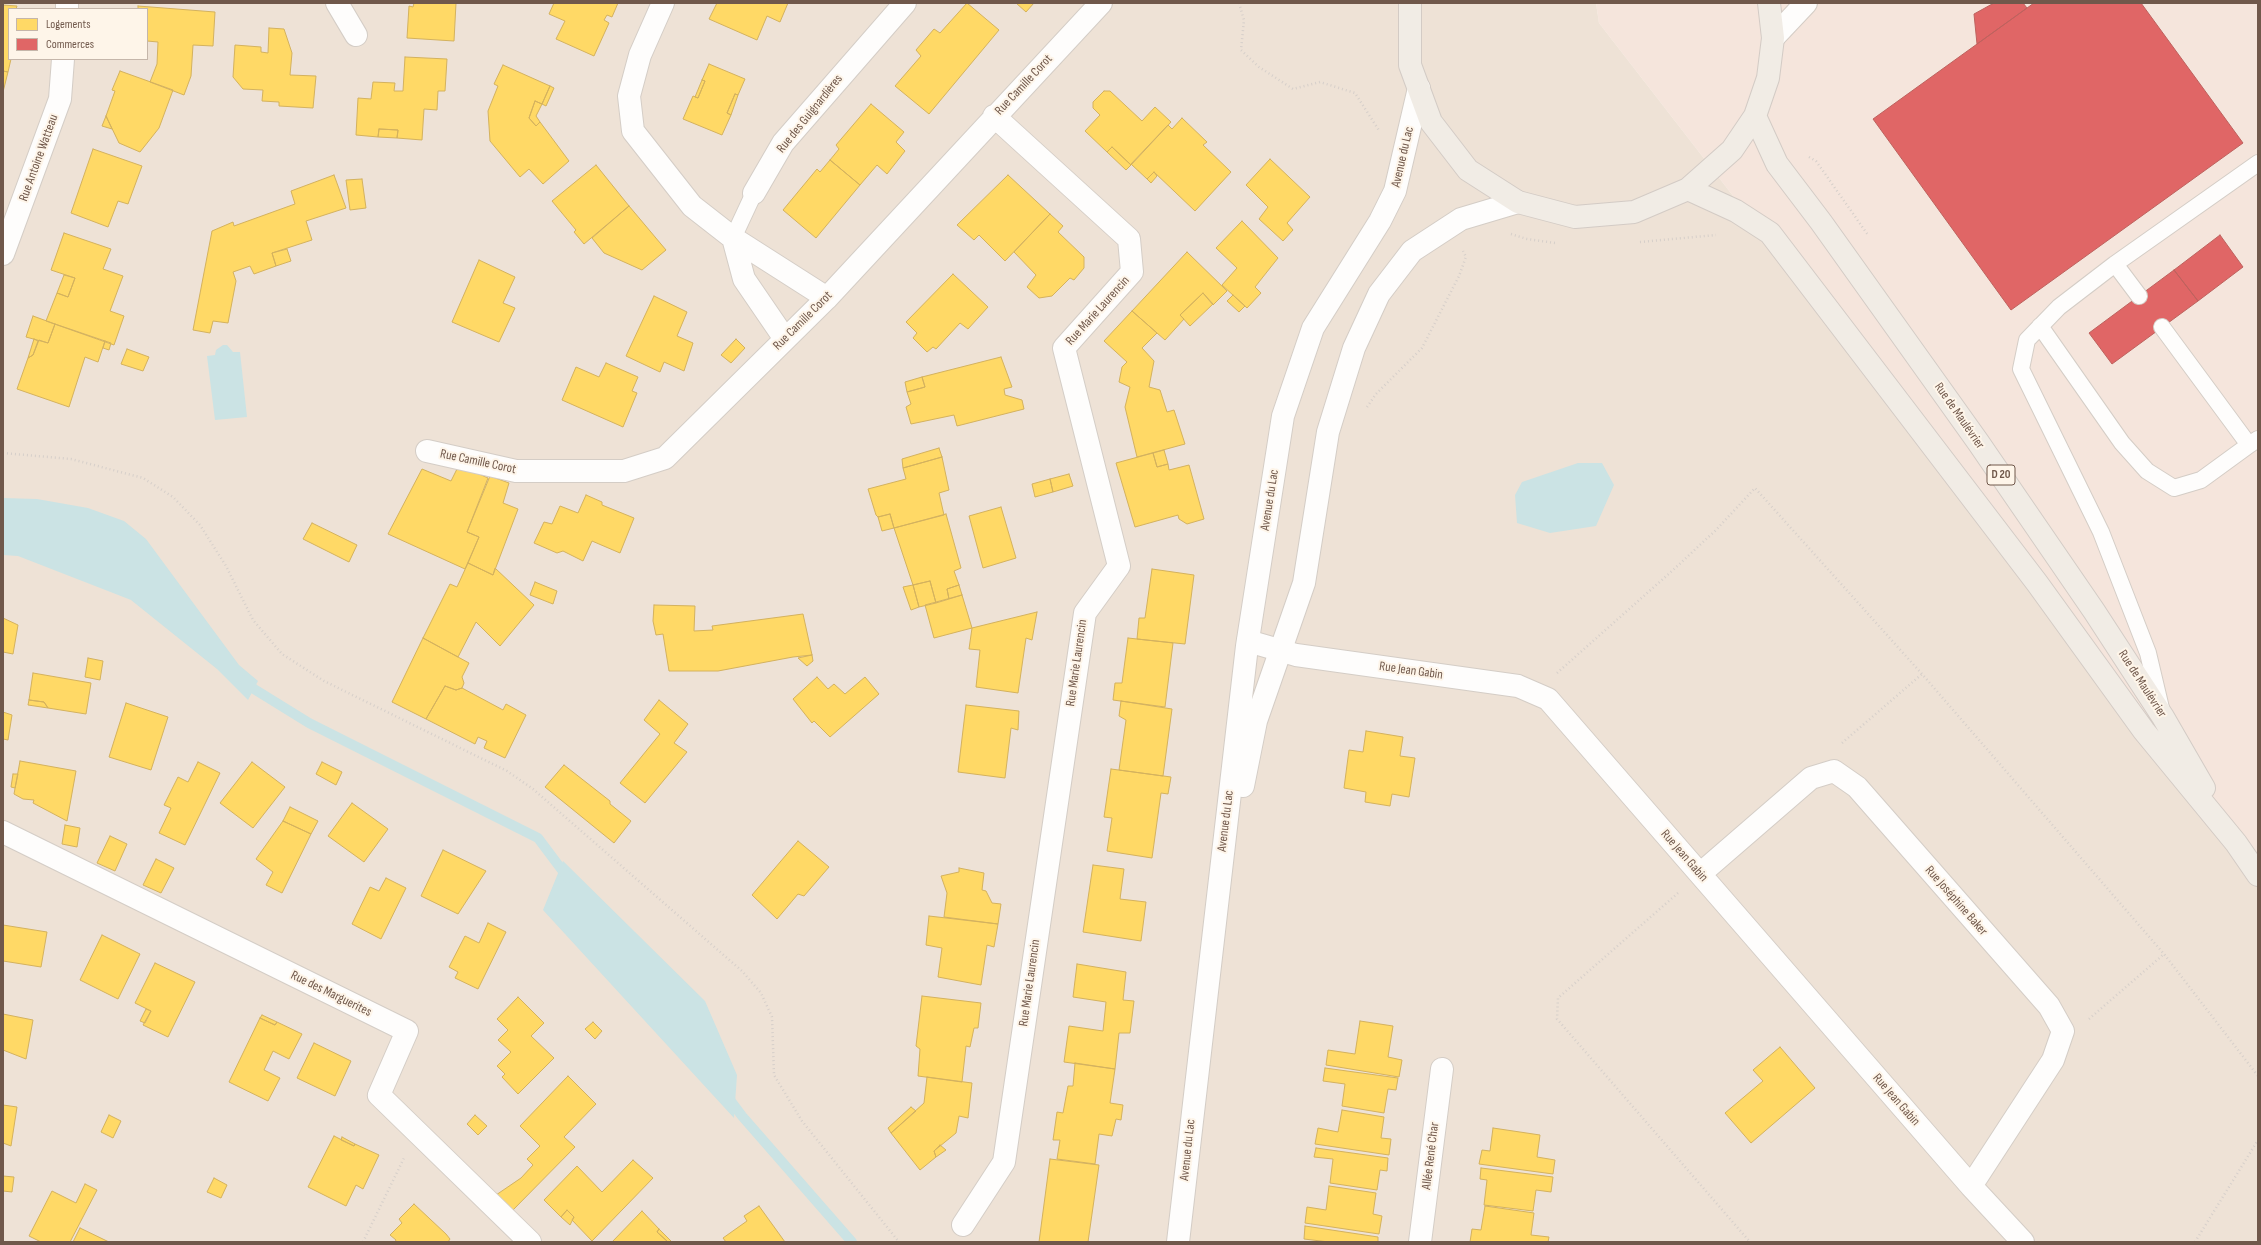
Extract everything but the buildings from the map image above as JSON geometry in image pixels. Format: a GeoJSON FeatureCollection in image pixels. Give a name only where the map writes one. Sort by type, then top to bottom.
{"type":"FeatureCollection","features":[{"type":"Feature","properties":{"kind":"main road"},"geometry":{"type":"LineString","coordinates":[[1410,3],[1410,65],[1431,122],[1468,170],[1518,202],[1575,217],[1634,212],[1688,189],[1732,150],[1754,116],[1768,78],[1774,38],[1769,3]]}},
{"type":"Feature","properties":{"kind":"main road","name":"Rue de Maulévrier"},"geometry":{"type":"LineString","coordinates":[[1754,116],[1777,164],[1821,222],[1978,442],[2094,611],[2163,717],[2236,843]]}},
{"type":"Feature","properties":{"kind":"main road","name":"Rue de Maulévrier"},"geometry":{"type":"LineString","coordinates":[[1688,189],[1736,211],[1770,233],[2032,577],[2144,731],[2236,843],[2258,874]]}},
{"type":"Feature","properties":{"kind":"street"},"geometry":{"type":"LineString","coordinates":[[337,3],[356,35]]}},
{"type":"Feature","properties":{"kind":"street"},"geometry":{"type":"LineString","coordinates":[[663,3],[640,55],[629,96],[633,131],[692,206],[733,238],[827,298]]}},
{"type":"Feature","properties":{"kind":"street","name":"Rue des Guignardières"},"geometry":{"type":"LineString","coordinates":[[754,193],[783,143],[906,3]]}},
{"type":"Feature","properties":{"kind":"street","name":"Rue Camille Corot"},"geometry":{"type":"LineString","coordinates":[[427,451],[516,471],[624,472],[665,458],[827,298],[994,116],[1101,3]]}},
{"type":"Feature","properties":{"kind":"street"},"geometry":{"type":"LineString","coordinates":[[1774,38],[1806,3]]}},
{"type":"Feature","properties":{"kind":"street","name":"Rue Antoine Watteau"},"geometry":{"type":"LineString","coordinates":[[3,254],[60,99],[63,60]]}},
{"type":"Feature","properties":{"kind":"street","name":"Avenue du Lac"},"geometry":{"type":"LineString","coordinates":[[1178,1242],[1212,938],[1248,641],[1283,416],[1313,328],[1380,221],[1395,191],[1418,88]]}},
{"type":"Feature","properties":{"kind":"street","name":"Rue Marie Laurencin"},"geometry":{"type":"LineString","coordinates":[[963,1225],[1004,1162],[1084,613],[1119,566],[1064,348],[1132,272],[1129,239],[994,116]]}},
{"type":"Feature","properties":{"kind":"street","name":"Avenue du Lac"},"geometry":{"type":"LineString","coordinates":[[1212,938],[1256,721],[1304,583],[1328,432],[1354,348],[1378,294],[1412,251],[1461,219],[1518,202]]}},
{"type":"Feature","properties":{"kind":"street"},"geometry":{"type":"LineString","coordinates":[[733,238],[744,279],[785,339]]}},
{"type":"Feature","properties":{"kind":"street","name":"Rue Jean Gabin"},"geometry":{"type":"LineString","coordinates":[[1248,641],[1296,655],[1518,686],[1548,700],[1568,720],[1971,1186],[2023,1242]]}},
{"type":"Feature","properties":{"kind":"street"},"geometry":{"type":"LineString","coordinates":[[1700,874],[1811,778],[1834,771]]}},
{"type":"Feature","properties":{"kind":"street","name":"Rue Joséphine Baker"},"geometry":{"type":"LineString","coordinates":[[1834,771],[1857,787],[2049,1006],[2063,1031]]}},
{"type":"Feature","properties":{"kind":"street","name":"Rue des Marguerites"},"geometry":{"type":"LineString","coordinates":[[3,832],[407,1031],[378,1095],[530,1242]]}},
{"type":"Feature","properties":{"kind":"street"},"geometry":{"type":"LineString","coordinates":[[1971,1186],[2054,1060],[2063,1031]]}},
{"type":"Feature","properties":{"kind":"street","name":"Allée René Char"},"geometry":{"type":"LineString","coordinates":[[1420,1242],[1442,1069]]}},
{"type":"Feature","properties":{"kind":"lane"},"geometry":{"type":"LineString","coordinates":[[2163,717],[2148,653],[2101,532],[2021,369],[2027,340],[2059,307],[2115,264],[2258,163]]}},
{"type":"Feature","properties":{"kind":"lane","name":"Rue des Guignardières"},"geometry":{"type":"LineString","coordinates":[[733,238],[754,193]]}},
{"type":"Feature","properties":{"kind":"lane"},"geometry":{"type":"LineString","coordinates":[[2115,264],[2139,296]]}},
{"type":"Feature","properties":{"kind":"lane"},"geometry":{"type":"LineString","coordinates":[[2040,326],[2122,443],[2147,472],[2174,488],[2201,480],[2254,442],[2162,327]]}},
{"type":"Feature","properties":{"kind":"path"},"geometry":{"type":"LineString","coordinates":[[3,453],[72,458],[143,478],[173,497],[200,525],[226,566],[253,620],[282,654],[324,681],[507,771],[533,789],[742,971],[761,993],[772,1017],[774,1075],[802,1121],[899,1242]]}},
{"type":"Feature","properties":{"kind":"path"},"geometry":{"type":"LineString","coordinates":[[1534,693],[1672,571],[1716,530],[1755,488],[1922,674],[2164,954],[2258,1076]]}},
{"type":"Feature","properties":{"kind":"path"},"geometry":{"type":"LineString","coordinates":[[1834,771],[1836,749],[1922,674]]}},
{"type":"Feature","properties":{"kind":"path"},"geometry":{"type":"LineString","coordinates":[[1700,874],[1558,998],[1557,1019],[1750,1242]]}},
{"type":"Feature","properties":{"kind":"path"},"geometry":{"type":"LineString","coordinates":[[2063,1031],[2077,1030],[2164,954]]}},
{"type":"Feature","properties":{"kind":"path"},"geometry":{"type":"LineString","coordinates":[[362,1242],[418,1133]]}},
{"type":"Feature","properties":{"kind":"path"},"geometry":{"type":"LineString","coordinates":[[2195,1242],[2258,1140]]}},
{"type":"Feature","properties":{"kind":"shaded area"},"geometry":{"type":"Polygon","coordinates":[[[3,3],[1596,3],[1599,23],[2157,743],[2258,886],[2258,1242],[3,1242],[3,3]]]}},
{"type":"Feature","properties":{"kind":"shaded area"},"geometry":{"type":"Polygon","coordinates":[[[1596,3],[2258,3],[2258,886],[2157,743],[1599,23],[1596,3]]]}},
{"type":"Feature","properties":{"kind":"water"},"geometry":{"type":"Polygon","coordinates":[[[223,345],[227,345],[233,352],[240,352],[247,417],[215,420],[207,356],[215,355],[216,350],[223,345]]]}},
{"type":"Feature","properties":{"kind":"water"},"geometry":{"type":"Polygon","coordinates":[[[1578,463],[1602,463],[1614,485],[1596,526],[1550,533],[1517,523],[1515,495],[1522,482],[1578,463]]]}},
{"type":"Feature","properties":{"kind":"water"},"geometry":{"type":"Polygon","coordinates":[[[3,498],[37,499],[88,508],[124,521],[146,539],[239,665],[258,681],[248,700],[217,669],[131,600],[18,556],[3,555],[3,498]]]}},
{"type":"Feature","properties":{"kind":"water"},"geometry":{"type":"Polygon","coordinates":[[[563,861],[705,1001],[737,1075],[734,1118],[543,910],[563,861]]]}},
{"type":"Feature","properties":{"kind":"waterway"},"geometry":{"type":"LineString","coordinates":[[245,680],[254,689],[309,723],[538,838],[568,878]]}},
{"type":"Feature","properties":{"kind":"waterway"},"geometry":{"type":"LineString","coordinates":[[727,1096],[742,1116],[852,1242]]}}]}
